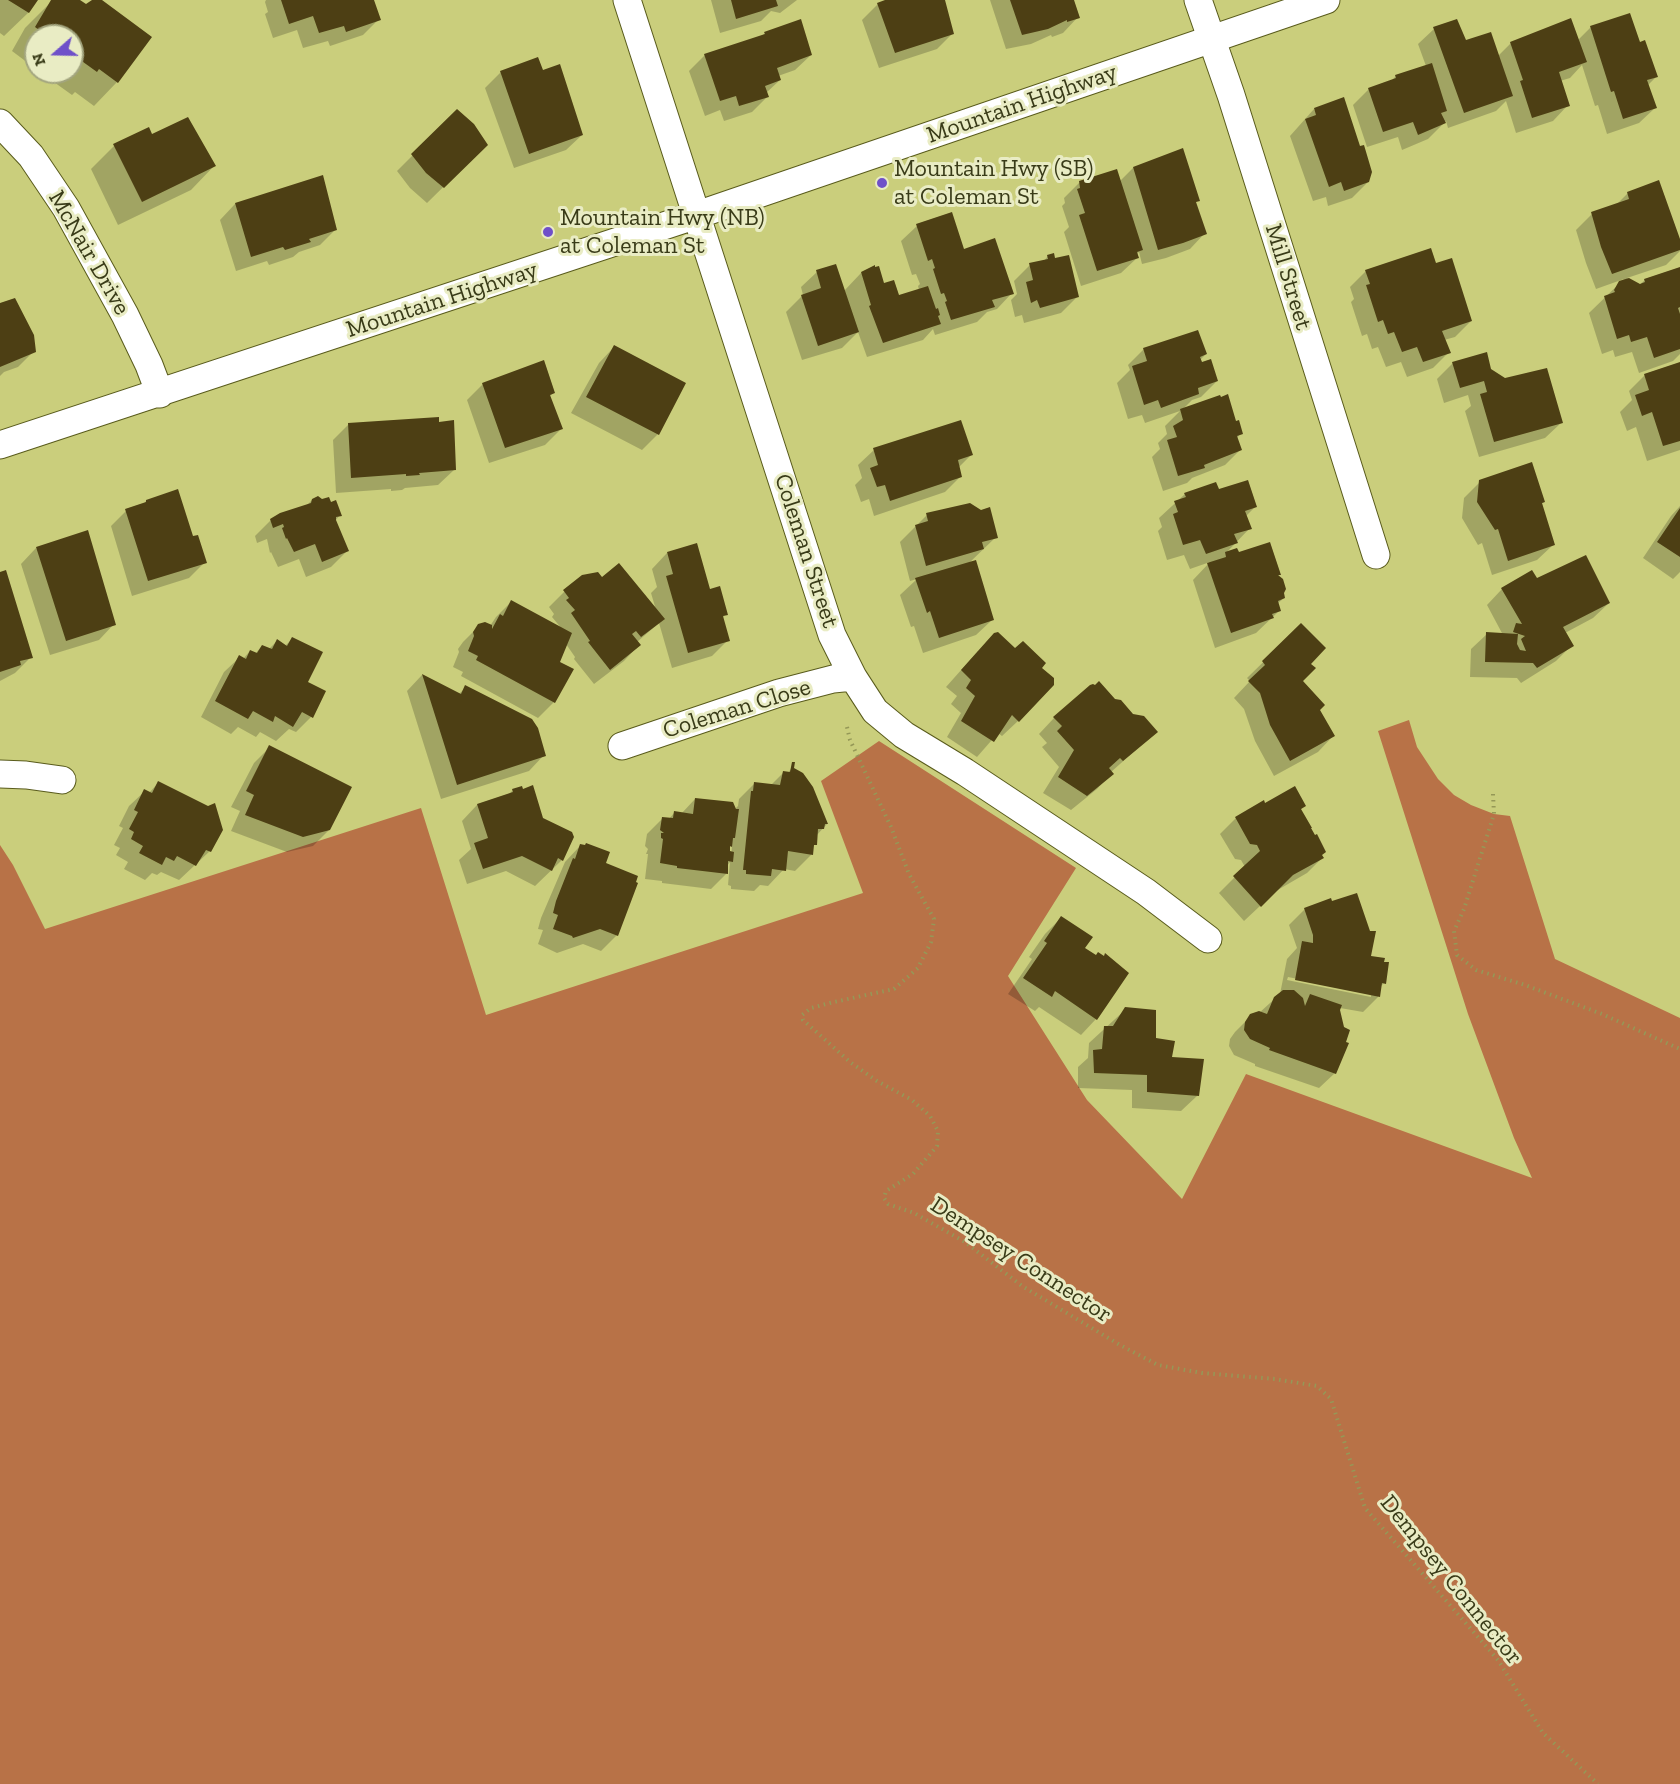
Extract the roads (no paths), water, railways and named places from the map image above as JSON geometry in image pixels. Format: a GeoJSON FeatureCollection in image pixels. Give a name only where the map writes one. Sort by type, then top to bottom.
{"type":"FeatureCollection","features":[{"type":"Feature","properties":{"kind":"street","name":"Coleman Street"},"geometry":{"type":"LineString","coordinates":[[627,0],[832,635],[843,678],[875,711],[904,735],[965,772],[1146,892],[1208,939]]}},
{"type":"Feature","properties":{"kind":"street","name":"Mill Street"},"geometry":{"type":"LineString","coordinates":[[1198,0],[1231,94],[1376,555]]}},
{"type":"Feature","properties":{"kind":"street","name":"Mountain Highway"},"geometry":{"type":"LineString","coordinates":[[0,445],[697,215],[1326,0]]}},
{"type":"Feature","properties":{"kind":"street","name":"McNair Drive"},"geometry":{"type":"LineString","coordinates":[[0,123],[31,156],[66,208],[125,315],[160,394]]}},
{"type":"Feature","properties":{"kind":"street","name":"Coleman Close"},"geometry":{"type":"LineString","coordinates":[[622,746],[779,693],[843,678]]}},
{"type":"Feature","properties":{"kind":"street"},"geometry":{"type":"LineString","coordinates":[[0,774],[62,780]]}},
{"type":"Feature","properties":{"kind":"place","name":"Mountain Hwy (SB) at Coleman St"},"geometry":{"type":"Point","coordinates":[882,183]}},
{"type":"Feature","properties":{"kind":"place","name":"Mountain Hwy (NB) at Coleman St"},"geometry":{"type":"Point","coordinates":[548,232]}}]}
